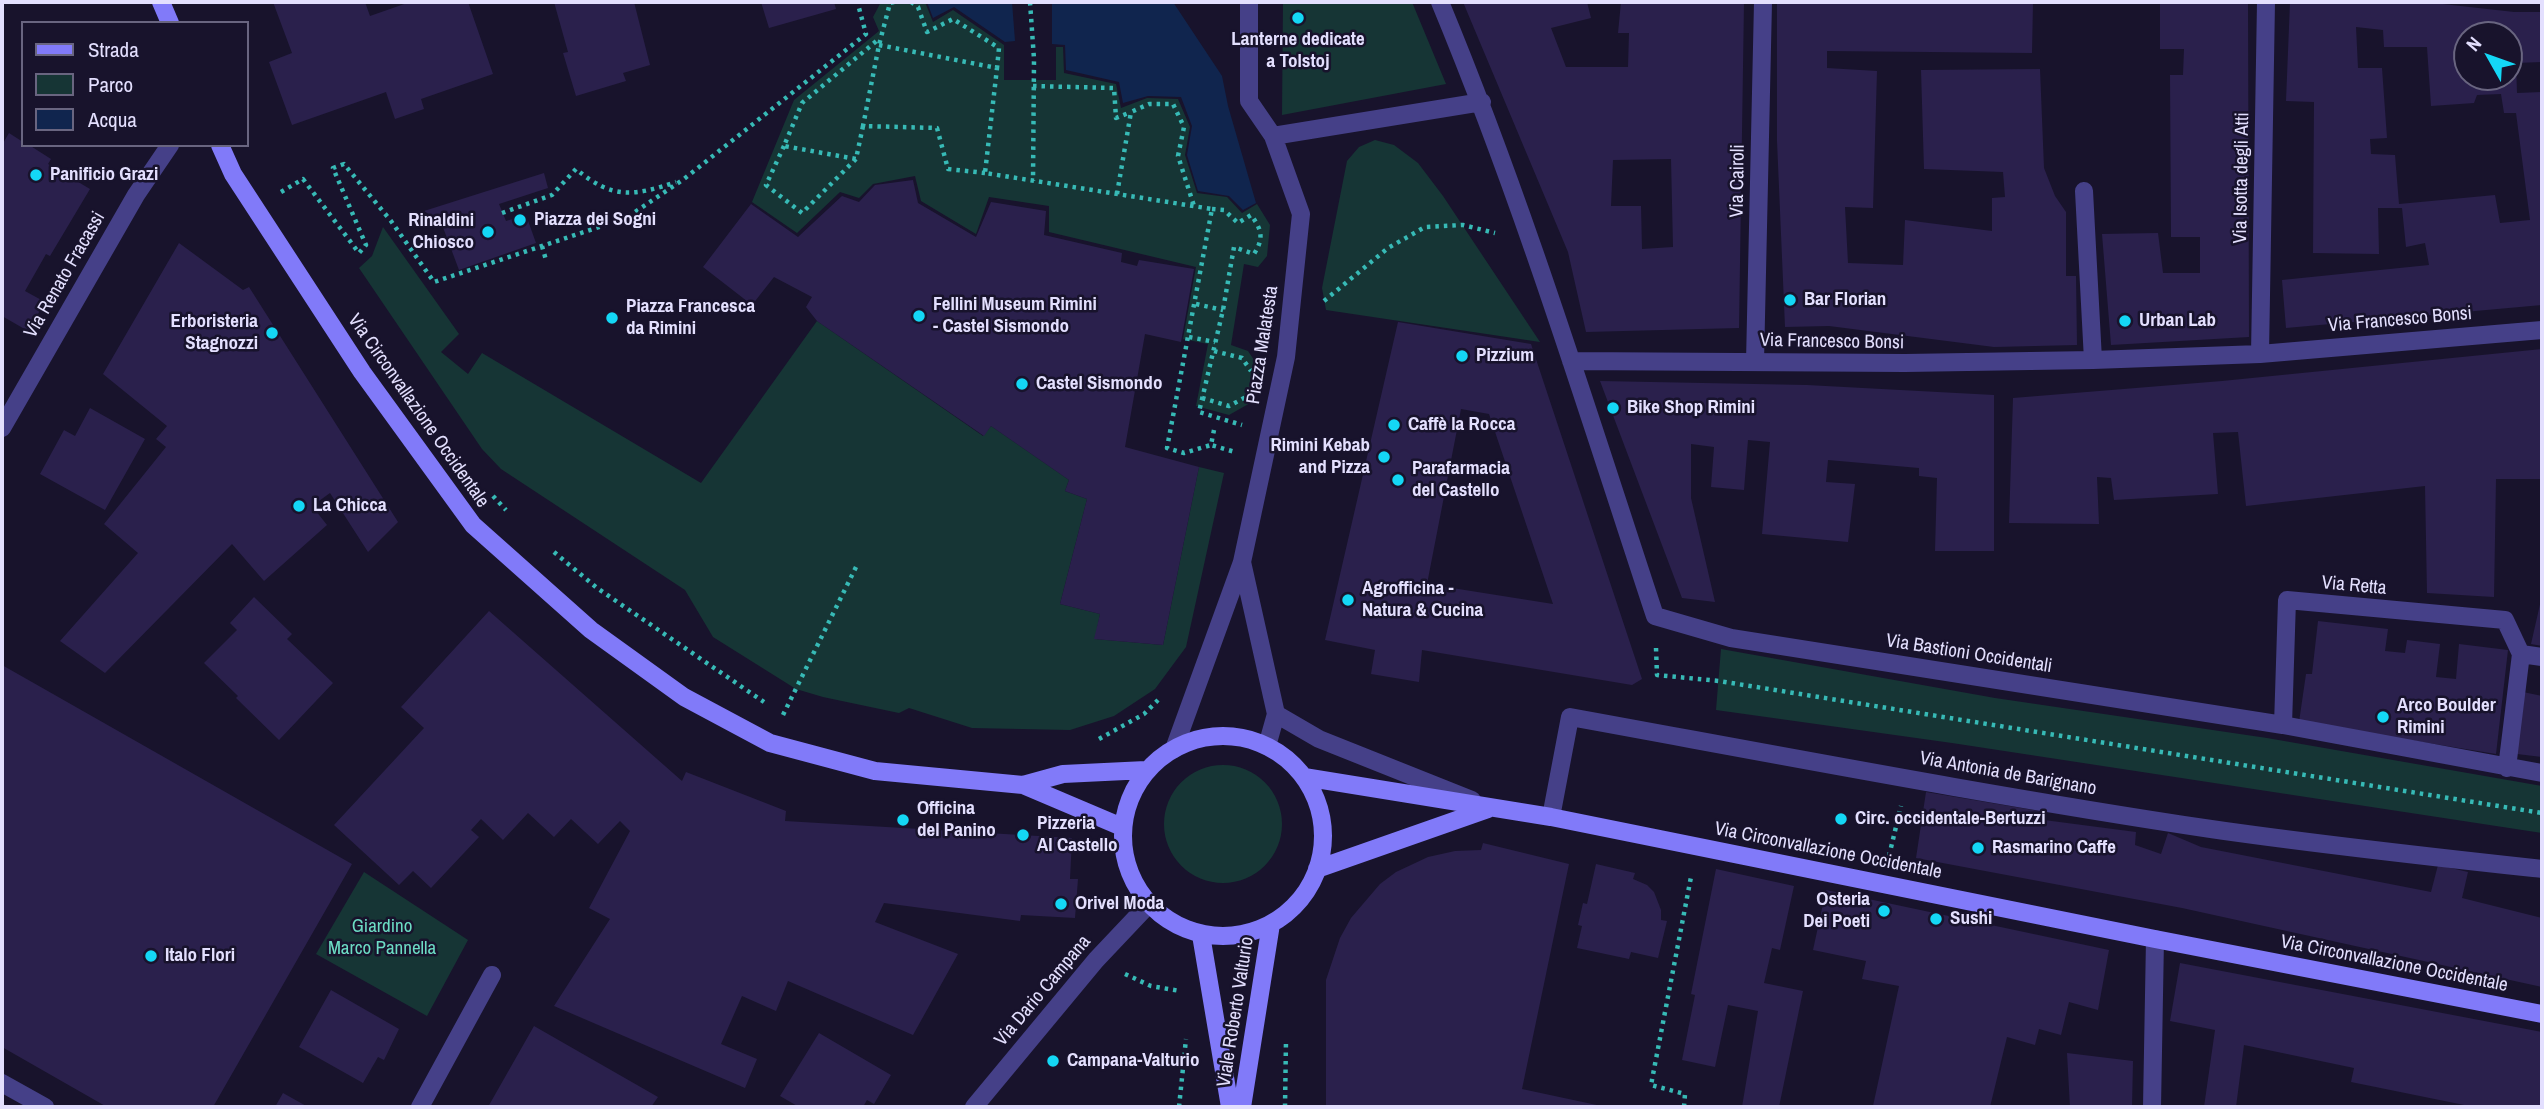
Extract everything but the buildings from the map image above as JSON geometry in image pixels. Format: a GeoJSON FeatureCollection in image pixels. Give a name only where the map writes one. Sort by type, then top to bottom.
{"type":"FeatureCollection","features":[{"type":"Feature","properties":{"kind":"street"},"geometry":{"type":"LineString","coordinates":[[161,2],[169,21]]}},
{"type":"Feature","properties":{"kind":"street","name":"Piazza Malatesta"},"geometry":{"type":"LineString","coordinates":[[1174,749],[1242,562],[1288,336],[1301,214],[1273,136],[1249,102],[1249,2]]}},
{"type":"Feature","properties":{"kind":"street"},"geometry":{"type":"LineString","coordinates":[[1440,2],[1482,102],[1539,261],[1655,616]]}},
{"type":"Feature","properties":{"kind":"street","name":"Via Cairoli"},"geometry":{"type":"LineString","coordinates":[[1755,362],[1763,2]]}},
{"type":"Feature","properties":{"kind":"street","name":"Via Isotta degli Atti"},"geometry":{"type":"LineString","coordinates":[[2260,354],[2266,2]]}},
{"type":"Feature","properties":{"kind":"street"},"geometry":{"type":"LineString","coordinates":[[1273,136],[1482,102]]}},
{"type":"Feature","properties":{"kind":"street","name":"Via Renato Fracassi"},"geometry":{"type":"LineString","coordinates":[[2,428],[136,195],[169,147]]}},
{"type":"Feature","properties":{"kind":"street","name":"Via Circonvallazione Occidentale"},"geometry":{"type":"LineString","coordinates":[[221,147],[233,174],[362,372],[472,525],[591,630],[684,697],[770,743],[875,771],[1023,785],[1122,827]]}},
{"type":"Feature","properties":{"kind":"street"},"geometry":{"type":"LineString","coordinates":[[2084,191],[2093,360]]}},
{"type":"Feature","properties":{"kind":"street","name":"Via Francesco Bonsi"},"geometry":{"type":"LineString","coordinates":[[1571,361],[1905,363],[2093,360],[2260,354],[2542,330]]}},
{"type":"Feature","properties":{"kind":"street","name":"Piazza Malatesta"},"geometry":{"type":"LineString","coordinates":[[1242,562],[1276,714],[1267,746]]}},
{"type":"Feature","properties":{"kind":"street","name":"Via Retta"},"geometry":{"type":"LineString","coordinates":[[2283,725],[2287,600],[2505,620],[2521,654]]}},
{"type":"Feature","properties":{"kind":"street","name":"Via Bastioni Occidentali"},"geometry":{"type":"LineString","coordinates":[[1655,616],[1731,638],[2283,725],[2542,773]]}},
{"type":"Feature","properties":{"kind":"street"},"geometry":{"type":"LineString","coordinates":[[2507,768],[2521,654],[2542,657]]}},
{"type":"Feature","properties":{"kind":"street","name":"Via Circonvallazione Occidentale"},"geometry":{"type":"LineString","coordinates":[[1276,714],[1320,738],[1491,808]]}},
{"type":"Feature","properties":{"kind":"street","name":"Via Antonia de Barignano"},"geometry":{"type":"LineString","coordinates":[[1551,817],[1570,717],[1907,778],[2214,829],[2542,869]]}},
{"type":"Feature","properties":{"kind":"street"},"geometry":{"type":"LineString","coordinates":[[1220,736],[1243,738],[1267,746],[1287,759],[1304,777],[1315,798],[1322,821],[1322,846],[1317,869],[1306,891],[1290,909],[1271,924],[1249,933],[1225,937],[1201,935],[1178,926],[1148,905],[1130,875],[1122,827],[1128,804],[1146,770],[1174,749],[1196,740],[1220,736]]}},
{"type":"Feature","properties":{"kind":"street","name":"Via Circonvallazione Occidentale"},"geometry":{"type":"LineString","coordinates":[[1023,785],[1063,774],[1146,770]]}},
{"type":"Feature","properties":{"kind":"street","name":"Via Circonvallazione Occidentale"},"geometry":{"type":"LineString","coordinates":[[1304,777],[1551,817],[2542,1014]]}},
{"type":"Feature","properties":{"kind":"street","name":"Via Circonvallazione Occidentale"},"geometry":{"type":"LineString","coordinates":[[1317,869],[1491,808]]}},
{"type":"Feature","properties":{"kind":"street","name":"Via Dario Campana"},"geometry":{"type":"LineString","coordinates":[[974,1107],[1096,960],[1148,905]]}},
{"type":"Feature","properties":{"kind":"street","name":"Viale Roberto Valturio"},"geometry":{"type":"LineString","coordinates":[[1242,1107],[1271,924]]}},
{"type":"Feature","properties":{"kind":"street","name":"Viale Roberto Valturio"},"geometry":{"type":"LineString","coordinates":[[1201,935],[1230,1107]]}},
{"type":"Feature","properties":{"kind":"street"},"geometry":{"type":"LineString","coordinates":[[2152,1107],[2155,939]]}},
{"type":"Feature","properties":{"kind":"street"},"geometry":{"type":"LineString","coordinates":[[420,1107],[492,975]]}},
{"type":"Feature","properties":{"kind":"street"},"geometry":{"type":"LineString","coordinates":[[2,1083],[23,1102],[45,1107]]}},
{"type":"Feature","properties":{"kind":"path"},"geometry":{"type":"LineString","coordinates":[[881,37],[802,103],[766,186],[802,213],[856,159],[879,45],[890,3],[894,2]]}},
{"type":"Feature","properties":{"kind":"path"},"geometry":{"type":"LineString","coordinates":[[911,2],[918,7],[927,32],[953,19],[999,48],[985,173]]}},
{"type":"Feature","properties":{"kind":"path"},"geometry":{"type":"LineString","coordinates":[[1030,2],[1033,181]]}},
{"type":"Feature","properties":{"kind":"path"},"geometry":{"type":"LineString","coordinates":[[288,203],[281,192],[303,179],[359,253],[366,245],[333,168],[344,164],[391,221],[434,282],[626,218],[684,179],[866,34],[859,8]]}},
{"type":"Feature","properties":{"kind":"path"},"geometry":{"type":"LineString","coordinates":[[879,45],[998,68]]}},
{"type":"Feature","properties":{"kind":"path"},"geometry":{"type":"LineString","coordinates":[[1033,86],[1114,88],[1116,118],[1149,104],[1173,104],[1184,127],[1178,156],[1194,206]]}},
{"type":"Feature","properties":{"kind":"path"},"geometry":{"type":"LineString","coordinates":[[1117,194],[1131,112]]}},
{"type":"Feature","properties":{"kind":"path"},"geometry":{"type":"LineString","coordinates":[[863,126],[937,128],[948,169],[1224,210],[1237,223],[1251,215],[1261,229],[1261,244],[1254,254],[1234,247],[1223,310],[1199,412],[1269,433]]}},
{"type":"Feature","properties":{"kind":"path"},"geometry":{"type":"LineString","coordinates":[[784,146],[856,159]]}},
{"type":"Feature","properties":{"kind":"path"},"geometry":{"type":"LineString","coordinates":[[502,213],[552,195],[576,170],[590,181],[614,192],[643,193],[684,179]]}},
{"type":"Feature","properties":{"kind":"path"},"geometry":{"type":"LineString","coordinates":[[1212,209],[1167,448],[1184,453],[1211,445],[1242,454]]}},
{"type":"Feature","properties":{"kind":"path"},"geometry":{"type":"LineString","coordinates":[[1288,336],[1323,301],[1388,248],[1425,227],[1463,225],[1497,234]]}},
{"type":"Feature","properties":{"kind":"path"},"geometry":{"type":"LineString","coordinates":[[542,246],[546,260]]}},
{"type":"Feature","properties":{"kind":"path"},"geometry":{"type":"LineString","coordinates":[[1196,304],[1223,310]]}},
{"type":"Feature","properties":{"kind":"path"},"geometry":{"type":"LineString","coordinates":[[1189,337],[1215,342]]}},
{"type":"Feature","properties":{"kind":"path"},"geometry":{"type":"LineString","coordinates":[[1214,351],[1242,358],[1252,373]]}},
{"type":"Feature","properties":{"kind":"path"},"geometry":{"type":"LineString","coordinates":[[1202,398],[1230,406],[1246,397],[1249,385]]}},
{"type":"Feature","properties":{"kind":"path"},"geometry":{"type":"LineString","coordinates":[[1211,445],[1214,430]]}},
{"type":"Feature","properties":{"kind":"path"},"geometry":{"type":"LineString","coordinates":[[491,494],[510,514]]}},
{"type":"Feature","properties":{"kind":"path"},"geometry":{"type":"LineString","coordinates":[[548,548],[640,617],[783,715],[795,718]]}},
{"type":"Feature","properties":{"kind":"path"},"geometry":{"type":"LineString","coordinates":[[787,706],[857,565]]}},
{"type":"Feature","properties":{"kind":"path"},"geometry":{"type":"LineString","coordinates":[[1655,616],[1657,675],[1718,681],[2542,813]]}},
{"type":"Feature","properties":{"kind":"path"},"geometry":{"type":"LineString","coordinates":[[1094,741],[1144,714],[1162,697]]}},
{"type":"Feature","properties":{"kind":"path"},"geometry":{"type":"LineString","coordinates":[[1883,884],[1907,778]]}},
{"type":"Feature","properties":{"kind":"path"},"geometry":{"type":"LineString","coordinates":[[1684,1107],[1685,1094],[1651,1085],[1697,846]]}},
{"type":"Feature","properties":{"kind":"path"},"geometry":{"type":"LineString","coordinates":[[1122,972],[1151,986],[1190,993]]}},
{"type":"Feature","properties":{"kind":"path"},"geometry":{"type":"LineString","coordinates":[[1180,1107],[1186,1031]]}},
{"type":"Feature","properties":{"kind":"path"},"geometry":{"type":"LineString","coordinates":[[1285,1107],[1286,1032]]}},
{"type":"Feature","properties":{"kind":"green space"},"geometry":{"type":"Polygon","coordinates":[[[881,2],[925,2],[933,22],[953,10],[1004,45],[1004,80],[1056,80],[1056,47],[1063,47],[1064,73],[1116,84],[1121,108],[1147,98],[1178,99],[1190,127],[1185,155],[1197,193],[1227,197],[1242,213],[1257,204],[1270,225],[1267,256],[1258,267],[1244,264],[1231,345],[1248,351],[1260,369],[1252,402],[1229,415],[1196,406],[1208,344],[1183,339],[1196,267],[1049,232],[1049,206],[989,197],[976,234],[921,201],[915,176],[873,184],[859,198],[840,192],[797,233],[752,202],[794,100],[879,31],[873,17],[881,2]]]}},
{"type":"Feature","properties":{"kind":"green space"},"geometry":{"type":"Polygon","coordinates":[[[1283,2],[1412,2],[1446,84],[1282,115],[1283,2]]]}},
{"type":"Feature","properties":{"kind":"green space"},"geometry":{"type":"Polygon","coordinates":[[[1375,140],[1394,145],[1418,163],[1540,342],[1326,310],[1322,288],[1347,161],[1359,147],[1375,140]]]}},
{"type":"Feature","properties":{"kind":"green space"},"geometry":{"type":"Polygon","coordinates":[[[383,227],[459,334],[441,352],[468,374],[482,353],[701,483],[817,321],[983,436],[991,426],[1069,480],[1065,491],[1087,499],[1060,604],[1100,614],[1095,639],[1163,645],[1199,467],[1224,473],[1186,647],[1155,689],[1114,716],[1070,730],[972,728],[909,708],[899,713],[796,689],[713,637],[685,590],[501,469],[482,449],[359,268],[372,256],[383,227]]]}},
{"type":"Feature","properties":{"kind":"green space"},"geometry":{"type":"Polygon","coordinates":[[[1721,649],[1995,698],[2267,738],[2542,786],[2542,833],[1952,743],[1716,710],[1721,649]]]}},
{"type":"Feature","properties":{"kind":"green space"},"geometry":{"type":"Polygon","coordinates":[[[1223,765],[1245,770],[1265,782],[1277,802],[1282,824],[1277,846],[1265,866],[1245,878],[1223,883],[1201,878],[1181,866],[1169,846],[1164,824],[1169,802],[1181,782],[1201,770],[1223,765]]]}},
{"type":"Feature","properties":{"kind":"green space","name":"Giardino Marco Pannella"},"geometry":{"type":"Polygon","coordinates":[[[364,872],[468,940],[427,1016],[316,954],[364,872]]]}},
{"type":"Feature","properties":{"kind":"water"},"geometry":{"type":"Polygon","coordinates":[[[927,2],[1012,2],[1015,41],[1005,42],[954,7],[933,18],[927,2]]]}},
{"type":"Feature","properties":{"kind":"water"},"geometry":{"type":"Polygon","coordinates":[[[1052,2],[1173,2],[1222,76],[1256,203],[1243,210],[1229,196],[1198,191],[1187,155],[1192,126],[1181,97],[1148,96],[1123,103],[1119,82],[1066,70],[1065,45],[1052,44],[1052,2]]]}},
{"type":"Feature","properties":{"kind":"place","name":"Lanterne dedicate a Tolstoj"},"geometry":{"type":"Point","coordinates":[1298,18]}},
{"type":"Feature","properties":{"kind":"place","name":"Panificio Grazi"},"geometry":{"type":"Point","coordinates":[36,175]}},
{"type":"Feature","properties":{"kind":"place","name":"Piazza dei Sogni"},"geometry":{"type":"Point","coordinates":[520,220]}},
{"type":"Feature","properties":{"kind":"place","name":"Rinaldini Chiosco"},"geometry":{"type":"Point","coordinates":[488,232]}},
{"type":"Feature","properties":{"kind":"place","name":"Bar Florian"},"geometry":{"type":"Point","coordinates":[1790,300]}},
{"type":"Feature","properties":{"kind":"place","name":"Fellini Museum Rimini - Castel Sismondo"},"geometry":{"type":"Point","coordinates":[919,316]}},
{"type":"Feature","properties":{"kind":"place","name":"Piazza Francesca da Rimini"},"geometry":{"type":"Point","coordinates":[612,318]}},
{"type":"Feature","properties":{"kind":"place","name":"Urban Lab"},"geometry":{"type":"Point","coordinates":[2125,321]}},
{"type":"Feature","properties":{"kind":"place","name":"Erboristeria Stagnozzi"},"geometry":{"type":"Point","coordinates":[272,333]}},
{"type":"Feature","properties":{"kind":"place","name":"Pizzium"},"geometry":{"type":"Point","coordinates":[1462,356]}},
{"type":"Feature","properties":{"kind":"place","name":"Castel Sismondo"},"geometry":{"type":"Point","coordinates":[1022,384]}},
{"type":"Feature","properties":{"kind":"place","name":"Bike Shop Rimini"},"geometry":{"type":"Point","coordinates":[1613,408]}},
{"type":"Feature","properties":{"kind":"place","name":"Caffè la Rocca"},"geometry":{"type":"Point","coordinates":[1394,425]}},
{"type":"Feature","properties":{"kind":"place","name":"Rimini Kebab and Pizza"},"geometry":{"type":"Point","coordinates":[1384,457]}},
{"type":"Feature","properties":{"kind":"place","name":"Parafarmacia del Castello"},"geometry":{"type":"Point","coordinates":[1398,480]}},
{"type":"Feature","properties":{"kind":"place","name":"La Chicca"},"geometry":{"type":"Point","coordinates":[299,506]}},
{"type":"Feature","properties":{"kind":"place","name":"Agrofficina - Natura & Cucina"},"geometry":{"type":"Point","coordinates":[1348,600]}},
{"type":"Feature","properties":{"kind":"place","name":"Arco Boulder Rimini"},"geometry":{"type":"Point","coordinates":[2383,717]}},
{"type":"Feature","properties":{"kind":"place","name":"Circ. occidentale-Bertuzzi"},"geometry":{"type":"Point","coordinates":[1841,819]}},
{"type":"Feature","properties":{"kind":"place","name":"Officina del Panino"},"geometry":{"type":"Point","coordinates":[903,820]}},
{"type":"Feature","properties":{"kind":"place","name":"Pizzeria Al Castello"},"geometry":{"type":"Point","coordinates":[1023,835]}},
{"type":"Feature","properties":{"kind":"place","name":"Rasmarino Caffe"},"geometry":{"type":"Point","coordinates":[1978,848]}},
{"type":"Feature","properties":{"kind":"place","name":"Orivel Moda"},"geometry":{"type":"Point","coordinates":[1061,904]}},
{"type":"Feature","properties":{"kind":"place","name":"Osteria Dei Poeti"},"geometry":{"type":"Point","coordinates":[1884,911]}},
{"type":"Feature","properties":{"kind":"place","name":"Sushi"},"geometry":{"type":"Point","coordinates":[1936,919]}},
{"type":"Feature","properties":{"kind":"place","name":"Italo Flori"},"geometry":{"type":"Point","coordinates":[151,956]}},
{"type":"Feature","properties":{"kind":"place","name":"Campana-Valturio"},"geometry":{"type":"Point","coordinates":[1053,1061]}}]}
